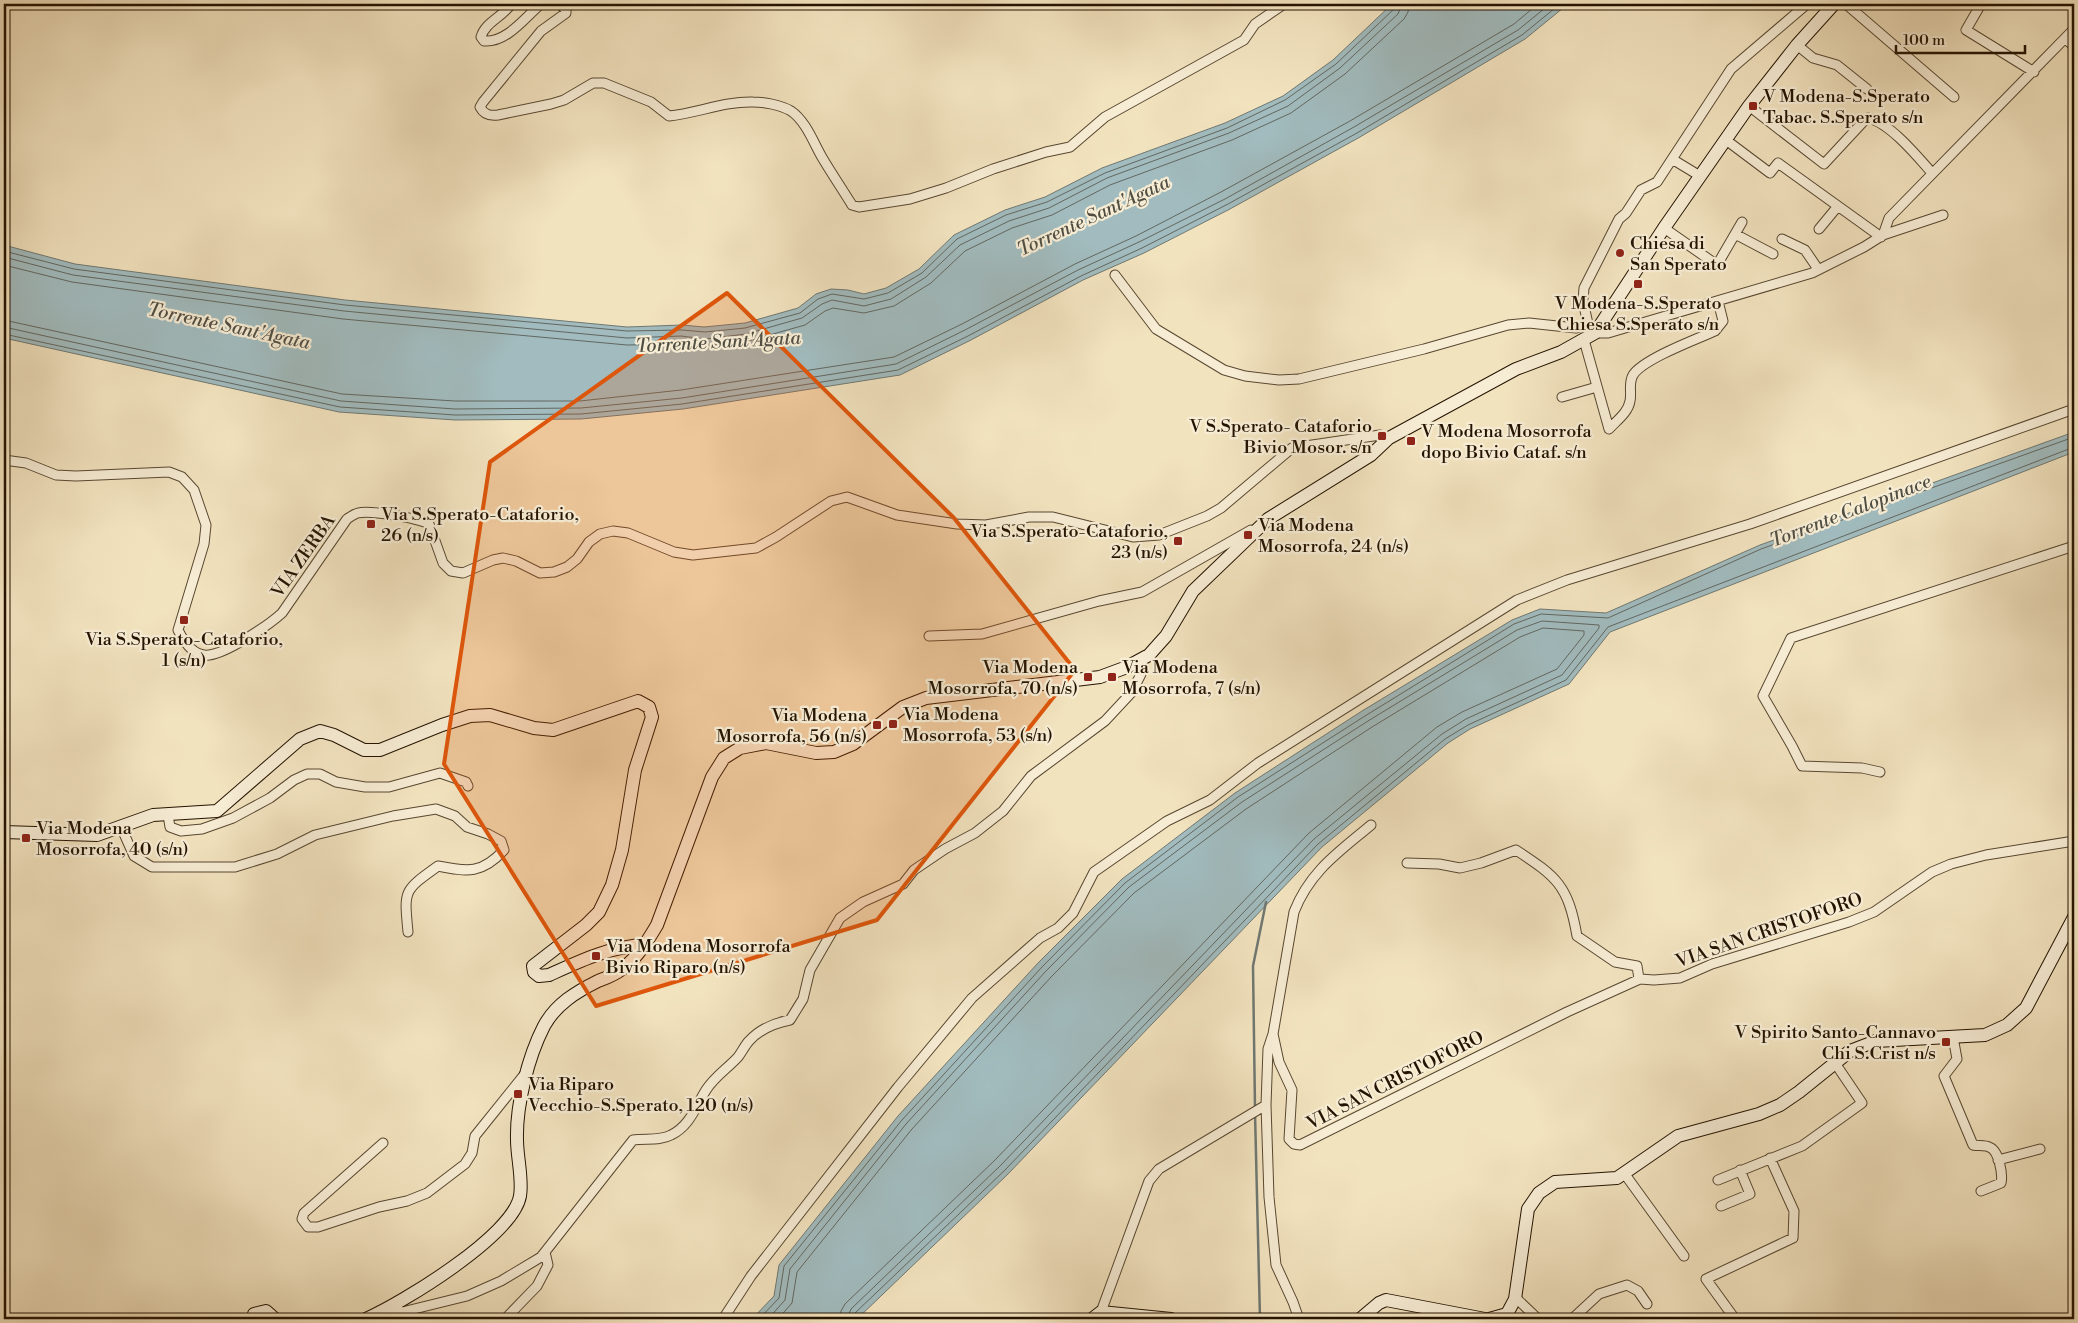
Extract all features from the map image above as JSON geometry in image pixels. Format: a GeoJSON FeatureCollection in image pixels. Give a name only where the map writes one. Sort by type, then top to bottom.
{"type":"FeatureCollection","features":[{"type":"Feature","properties":{"kind":"street"},"geometry":{"type":"LineString","coordinates":[[471,4],[482,4]]}},
{"type":"Feature","properties":{"kind":"street"},"geometry":{"type":"LineString","coordinates":[[510,4],[506,11],[482,31],[481,37],[484,41],[492,41],[510,31],[541,4]]}},
{"type":"Feature","properties":{"kind":"street"},"geometry":{"type":"LineString","coordinates":[[560,4],[566,10],[566,13],[542,32],[483,102],[480,107],[489,116],[564,100],[593,83],[604,83],[651,102],[669,116],[695,113],[729,104],[753,102],[779,106],[791,111],[798,118],[816,143],[852,205],[859,207],[910,199],[946,188],[993,169],[1046,152],[1070,147],[1104,117],[1244,40],[1255,24],[1284,4]]}},
{"type":"Feature","properties":{"kind":"street"},"geometry":{"type":"LineString","coordinates":[[1718,301],[1723,321],[1721,326],[1715,331],[1675,348],[1639,368],[1630,382],[1630,402],[1624,413],[1608,429],[1597,387],[1583,302],[1584,288],[1619,219],[1626,213],[1641,190],[1657,182],[1731,69],[1807,4]]}},
{"type":"Feature","properties":{"kind":"street"},"geometry":{"type":"LineString","coordinates":[[929,636],[982,634],[1099,601],[1142,592],[1267,520],[1371,455],[1389,438],[1516,369],[1562,352],[1589,332],[1749,106],[1797,45],[1834,4]]}},
{"type":"Feature","properties":{"kind":"street"},"geometry":{"type":"LineString","coordinates":[[1846,4],[1954,97]]}},
{"type":"Feature","properties":{"kind":"street"},"geometry":{"type":"LineString","coordinates":[[1981,4],[1966,30],[2034,72]]}},
{"type":"Feature","properties":{"kind":"street"},"geometry":{"type":"LineString","coordinates":[[1882,236],[1889,218],[2074,29]]}},
{"type":"Feature","properties":{"kind":"street"},"geometry":{"type":"LineString","coordinates":[[2065,39],[2074,46]]}},
{"type":"Feature","properties":{"kind":"street"},"geometry":{"type":"LineString","coordinates":[[1797,45],[1814,58],[1837,65],[1867,89]]}},
{"type":"Feature","properties":{"kind":"street"},"geometry":{"type":"LineString","coordinates":[[1749,106],[1824,164],[1863,122],[1868,118],[1876,120],[1904,144],[1932,173]]}},
{"type":"Feature","properties":{"kind":"street"},"geometry":{"type":"LineString","coordinates":[[1726,140],[1770,173],[1778,163],[1882,236]]}},
{"type":"Feature","properties":{"kind":"street"},"geometry":{"type":"LineString","coordinates":[[1672,160],[1700,176]]}},
{"type":"Feature","properties":{"kind":"street"},"geometry":{"type":"LineString","coordinates":[[1820,229],[1838,206]]}},
{"type":"Feature","properties":{"kind":"street"},"geometry":{"type":"LineString","coordinates":[[1115,274],[1156,329],[1224,370],[1245,376],[1278,380],[1299,379],[1508,325],[1529,323],[1608,333],[1818,269],[1864,247],[1882,236],[1943,215]]}},
{"type":"Feature","properties":{"kind":"street"},"geometry":{"type":"LineString","coordinates":[[1664,228],[1717,265],[1742,222]]}},
{"type":"Feature","properties":{"kind":"street"},"geometry":{"type":"LineString","coordinates":[[1735,234],[1773,254]]}},
{"type":"Feature","properties":{"kind":"street"},"geometry":{"type":"LineString","coordinates":[[1782,239],[1805,250],[1818,269]]}},
{"type":"Feature","properties":{"kind":"street"},"geometry":{"type":"LineString","coordinates":[[1562,397],[1597,387]]}},
{"type":"Feature","properties":{"kind":"street"},"geometry":{"type":"LineString","coordinates":[[723,1319],[752,1276],[885,1102],[972,998],[1040,938],[1058,928],[1073,913],[1094,872],[1166,821],[1210,800],[1258,763],[1517,600],[1567,580],[1750,524],[2074,409]]}},
{"type":"Feature","properties":{"kind":"street","name":"VIA ZERBA"},"geometry":{"type":"LineString","coordinates":[[4,460],[26,463],[56,475],[76,476],[169,472],[182,477],[194,490],[206,525],[204,544],[178,630],[185,643],[196,653],[208,656],[225,650],[273,622],[294,597],[347,519],[358,513],[373,513],[420,520],[429,524],[443,563],[451,571],[463,573],[493,560],[503,558],[516,561],[540,573],[554,572],[567,567],[577,559],[589,542],[600,534],[613,532],[628,533],[674,552],[693,554],[756,548],[831,501],[847,498],[897,515],[956,524],[986,525],[1029,517],[1054,517],[1133,537],[1159,535],[1208,516],[1221,508],[1292,448],[1380,435],[1389,438]]}},
{"type":"Feature","properties":{"kind":"street"},"geometry":{"type":"LineString","coordinates":[[366,1319],[391,1308],[451,1269],[502,1226],[515,1210],[520,1196],[517,1138],[518,1111],[526,1073],[544,1026],[560,1005],[590,985],[620,971],[646,945],[657,925],[712,777],[724,758],[740,748],[766,743],[816,753],[834,752],[853,744],[903,707],[926,698],[1100,677],[1138,661],[1149,655],[1166,636],[1193,591],[1267,520]]}},
{"type":"Feature","properties":{"kind":"street"},"geometry":{"type":"LineString","coordinates":[[1880,772],[1862,768],[1802,766],[1763,696],[1791,638],[2074,546]]}},
{"type":"Feature","properties":{"kind":"street"},"geometry":{"type":"LineString","coordinates":[[391,1308],[402,1312],[467,1296],[501,1281],[545,1252],[633,1140],[661,1138],[672,1135],[686,1124],[700,1105],[705,1092],[714,1078],[739,1056],[749,1041],[762,1030],[776,1023],[790,1020],[803,999],[810,970],[840,918],[862,902],[903,884],[914,870],[945,849],[975,833],[1003,811],[1031,776],[1105,721],[1132,692],[1141,674],[1138,661]]}},
{"type":"Feature","properties":{"kind":"street"},"geometry":{"type":"LineString","coordinates":[[4,832],[97,835],[153,816],[217,811],[300,739],[320,731],[334,735],[364,750],[380,750],[470,716],[490,715],[534,728],[553,730],[638,701],[648,707],[652,717],[634,770],[622,850],[612,885],[600,912],[586,925],[542,957],[533,966],[534,972],[539,976],[549,975],[626,945],[646,945]]}},
{"type":"Feature","properties":{"kind":"street"},"geometry":{"type":"LineString","coordinates":[[168,815],[170,827],[182,832],[202,829],[233,818],[270,798],[294,780],[307,774],[320,774],[336,782],[365,787],[389,786],[440,773],[466,782],[468,786]]}},
{"type":"Feature","properties":{"kind":"street"},"geometry":{"type":"LineString","coordinates":[[122,827],[134,856],[152,867],[234,867],[277,854],[315,835],[393,816],[436,808],[455,816],[468,827],[501,841],[504,850],[492,863],[476,870],[459,870],[438,866],[414,883],[405,898],[408,932]]}},
{"type":"Feature","properties":{"kind":"street"},"geometry":{"type":"LineString","coordinates":[[1299,1319],[1276,1265],[1269,1197],[1264,1107],[1268,1049],[1273,1034],[1294,912],[1300,897],[1321,867],[1371,825]]}},
{"type":"Feature","properties":{"kind":"street","name":"VIA SAN CRISTOFORO"},"geometry":{"type":"LineString","coordinates":[[1273,1034],[1278,1062],[1292,1090],[1289,1139],[1294,1144],[1300,1145],[1514,1038],[1639,979],[1680,978],[1712,964],[1849,922],[1874,912],[1932,872],[1951,864],[1986,855],[2074,842]]}},
{"type":"Feature","properties":{"kind":"street"},"geometry":{"type":"LineString","coordinates":[[1407,863],[1439,864],[1460,868],[1482,863],[1516,850],[1548,871],[1561,886],[1572,908],[1577,936],[1615,962],[1637,966],[1639,979]]}},
{"type":"Feature","properties":{"kind":"street"},"geometry":{"type":"LineString","coordinates":[[1360,1319],[1371,1309],[1386,1300],[1487,1319],[1507,1314],[1515,1297],[1528,1209],[1539,1193],[1554,1182],[1617,1178],[1678,1136],[1759,1114],[1780,1105],[1850,1051],[1876,1041],[1985,1035],[2006,1025],[2026,1008],[2074,917]]}},
{"type":"Feature","properties":{"kind":"street"},"geometry":{"type":"LineString","coordinates":[[1953,1037],[1957,1058],[1944,1076],[1973,1145],[1991,1147],[1998,1160],[2001,1183],[1981,1191]]}},
{"type":"Feature","properties":{"kind":"street"},"geometry":{"type":"LineString","coordinates":[[1718,1180],[1802,1146],[1862,1103],[1835,1063]]}},
{"type":"Feature","properties":{"kind":"street"},"geometry":{"type":"LineString","coordinates":[[383,1143],[304,1213],[302,1219],[308,1228],[318,1228],[379,1207],[408,1201],[427,1193],[465,1164],[472,1153],[476,1136],[526,1073]]}},
{"type":"Feature","properties":{"kind":"street"},"geometry":{"type":"LineString","coordinates":[[1171,1319],[1097,1316],[1149,1181],[1159,1168],[1264,1107]]}},
{"type":"Feature","properties":{"kind":"street"},"geometry":{"type":"LineString","coordinates":[[1998,1160],[2040,1148]]}},
{"type":"Feature","properties":{"kind":"street"},"geometry":{"type":"LineString","coordinates":[[1736,1319],[1706,1279],[1793,1238],[1794,1211],[1770,1158]]}},
{"type":"Feature","properties":{"kind":"street"},"geometry":{"type":"LineString","coordinates":[[1721,1206],[1750,1194],[1740,1170]]}},
{"type":"Feature","properties":{"kind":"street"},"geometry":{"type":"LineString","coordinates":[[1624,1173],[1684,1256]]}},
{"type":"Feature","properties":{"kind":"street"},"geometry":{"type":"LineString","coordinates":[[505,1319],[536,1286],[548,1265],[545,1252]]}},
{"type":"Feature","properties":{"kind":"street"},"geometry":{"type":"LineString","coordinates":[[1572,1319],[1599,1294],[1627,1286],[1638,1291],[1647,1304]]}},
{"type":"Feature","properties":{"kind":"street"},"geometry":{"type":"LineString","coordinates":[[1515,1297],[1538,1319]]}},
{"type":"Feature","properties":{"kind":"street"},"geometry":{"type":"LineString","coordinates":[[253,1319],[254,1314],[266,1311],[275,1319]]}},
{"type":"Feature","properties":{"kind":"highlighted area"},"geometry":{"type":"Polygon","coordinates":[[[727,293],[954,518],[1075,670],[877,920],[596,1006],[444,764],[490,462],[727,293]]]}},
{"type":"Feature","properties":{"kind":"water","name":"Torrente Sant'Agata"},"geometry":{"type":"Polygon","coordinates":[[[1392,4],[1568,4],[1525,39],[1360,137],[1230,209],[1144,253],[1083,280],[971,340],[900,375],[683,409],[581,419],[455,420],[339,412],[4,338],[4,245],[75,264],[345,300],[627,327],[682,325],[704,327],[745,323],[798,308],[816,294],[831,289],[848,290],[864,294],[886,288],[919,269],[954,235],[1005,210],[1045,197],[1102,168],[1225,123],[1283,96],[1333,60],[1392,4]]]}},
{"type":"Feature","properties":{"kind":"water"},"geometry":{"type":"Polygon","coordinates":[[[2074,432],[2074,452],[1610,632],[1569,684],[1470,729],[1448,743],[1322,847],[1008,1174],[857,1319],[752,1319],[774,1296],[779,1265],[898,1116],[1038,963],[1122,879],[1235,793],[1362,711],[1512,620],[1540,609],[1606,613],[1760,545],[2074,432]]]}},
{"type":"Feature","properties":{"kind":"waterway"},"geometry":{"type":"LineString","coordinates":[[1255,1108],[1253,966],[1266,902]]}},
{"type":"Feature","properties":{"kind":"waterway"},"geometry":{"type":"LineString","coordinates":[[1255,1113],[1260,1319]]}},
{"type":"Feature","properties":{"kind":"place","name":"V Modena-S.Sperato Tabac. S.Sperato s/n"},"geometry":{"type":"Point","coordinates":[1753,106]}},
{"type":"Feature","properties":{"kind":"place","name":"Chiesa di San Sperato"},"geometry":{"type":"Point","coordinates":[1620,253]}},
{"type":"Feature","properties":{"kind":"place","name":"V Modena-S.Sperato Chiesa S.Sperato s/n"},"geometry":{"type":"Point","coordinates":[1638,284]}},
{"type":"Feature","properties":{"kind":"place","name":"V S.Sperato- Cataforio Bivio Mosor. s/n"},"geometry":{"type":"Point","coordinates":[1382,436]}},
{"type":"Feature","properties":{"kind":"place","name":"V Modena Mosorrofa dopo Bivio Cataf. s/n"},"geometry":{"type":"Point","coordinates":[1411,441]}},
{"type":"Feature","properties":{"kind":"place","name":"Via S.Sperato-Cataforio, 26 (n/s)"},"geometry":{"type":"Point","coordinates":[371,524]}},
{"type":"Feature","properties":{"kind":"place","name":"Via Modena Mosorrofa, 24 (n/s)"},"geometry":{"type":"Point","coordinates":[1248,535]}},
{"type":"Feature","properties":{"kind":"place","name":"Via S.Sperato-Cataforio, 23 (n/s)"},"geometry":{"type":"Point","coordinates":[1178,541]}},
{"type":"Feature","properties":{"kind":"place","name":"Via S.Sperato-Cataforio, 1 (s/n)"},"geometry":{"type":"Point","coordinates":[184,620]}},
{"type":"Feature","properties":{"kind":"place","name":"Via Modena Mosorrofa, 70 (n/s)"},"geometry":{"type":"Point","coordinates":[1088,677]}},
{"type":"Feature","properties":{"kind":"place","name":"Via Modena Mosorrofa, 7 (s/n)"},"geometry":{"type":"Point","coordinates":[1112,677]}},
{"type":"Feature","properties":{"kind":"place","name":"Via Modena Mosorrofa, 53 (s/n)"},"geometry":{"type":"Point","coordinates":[893,724]}},
{"type":"Feature","properties":{"kind":"place","name":"Via Modena Mosorrofa, 56 (n/s)"},"geometry":{"type":"Point","coordinates":[877,725]}},
{"type":"Feature","properties":{"kind":"place","name":"Via Modena Mosorrofa, 40 (s/n)"},"geometry":{"type":"Point","coordinates":[26,838]}},
{"type":"Feature","properties":{"kind":"place","name":"Via Modena Mosorrofa Bivio Riparo (n/s)"},"geometry":{"type":"Point","coordinates":[596,956]}},
{"type":"Feature","properties":{"kind":"place","name":"V Spirito Santo-Cannavo Chi S.Crist n/s"},"geometry":{"type":"Point","coordinates":[1946,1042]}},
{"type":"Feature","properties":{"kind":"place","name":"Via Riparo Vecchio-S.Sperato, 120 (n/s)"},"geometry":{"type":"Point","coordinates":[518,1094]}},
{"type":"Feature","properties":{"kind":"water label","name":"Torrente Calopinace"},"geometry":{"type":"Point","coordinates":[1850,510]}}]}
